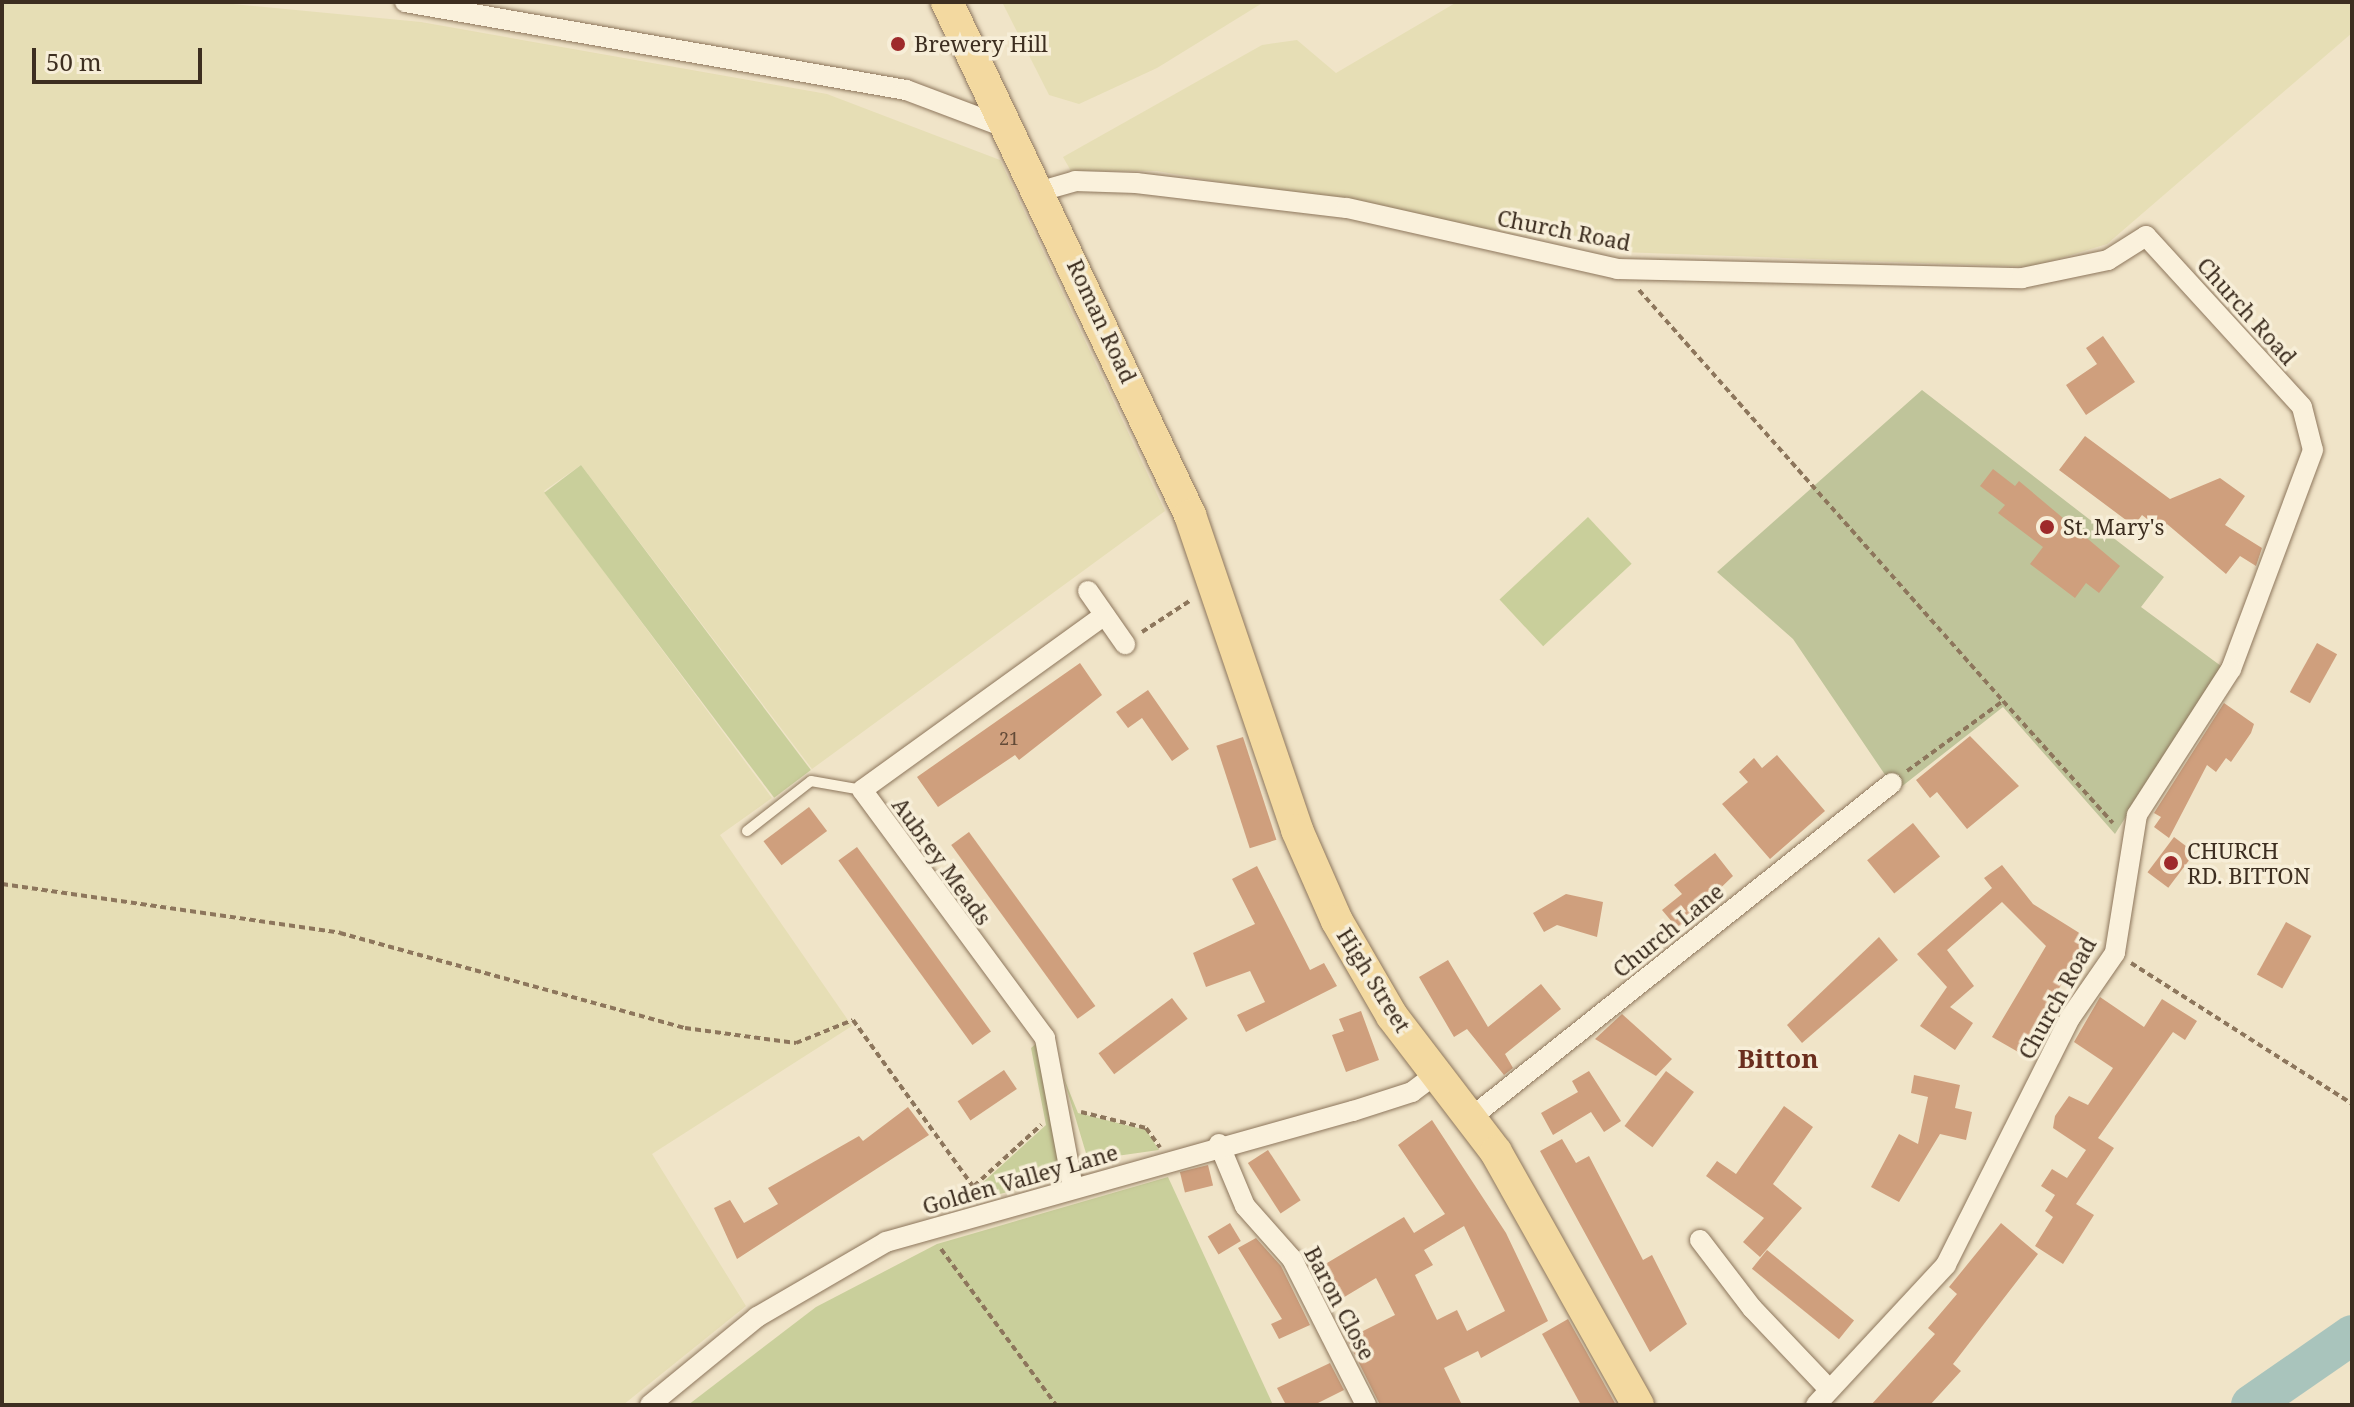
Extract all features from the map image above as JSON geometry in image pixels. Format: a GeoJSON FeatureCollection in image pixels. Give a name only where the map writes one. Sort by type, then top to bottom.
{"type":"FeatureCollection","features":[{"type":"Feature","properties":{"kind":"main road","name":"Roman Road"},"geometry":{"type":"LineString","coordinates":[[947,2],[1041,191],[1190,515]]}},
{"type":"Feature","properties":{"kind":"main road","name":"High Street"},"geometry":{"type":"LineString","coordinates":[[1190,515],[1221,591],[1297,830],[1337,921],[1392,1016],[1473,1116],[1638,1405]]}},
{"type":"Feature","properties":{"kind":"street"},"geometry":{"type":"LineString","coordinates":[[405,2],[906,90],[1010,129]]}},
{"type":"Feature","properties":{"kind":"street","name":"Church Road"},"geometry":{"type":"LineString","coordinates":[[1041,191],[1075,181],[1136,183],[1347,208],[1617,269],[2022,278],[2108,260],[2146,236],[2302,407],[2313,450],[2231,669],[2146,796],[2132,834],[2115,953],[2070,1018],[1946,1265],[1816,1405]]}},
{"type":"Feature","properties":{"kind":"street"},"geometry":{"type":"LineString","coordinates":[[1088,591],[1125,644]]}},
{"type":"Feature","properties":{"kind":"street","name":"Aubrey Meads"},"geometry":{"type":"LineString","coordinates":[[1073,1188],[1045,1038],[862,790],[1105,615]]}},
{"type":"Feature","properties":{"kind":"street","name":"Church Lane"},"geometry":{"type":"LineString","coordinates":[[1473,1116],[1892,783]]}},
{"type":"Feature","properties":{"kind":"street","name":"Golden Valley Lane"},"geometry":{"type":"LineString","coordinates":[[650,1405],[757,1317],[838,1265],[990,1211],[1412,1092],[1439,1072]]}},
{"type":"Feature","properties":{"kind":"street","name":"Baron Close"},"geometry":{"type":"LineString","coordinates":[[1219,1144],[1245,1206],[1292,1259],[1366,1405]]}},
{"type":"Feature","properties":{"kind":"street"},"geometry":{"type":"LineString","coordinates":[[1700,1240],[1752,1308],[1829,1389]]}},
{"type":"Feature","properties":{"kind":"lane"},"geometry":{"type":"LineString","coordinates":[[747,831],[811,781],[862,790]]}},
{"type":"Feature","properties":{"kind":"path"},"geometry":{"type":"LineString","coordinates":[[1617,269],[1667,314],[2118,829],[2132,834]]}},
{"type":"Feature","properties":{"kind":"path"},"geometry":{"type":"LineString","coordinates":[[1125,644],[1193,599],[1221,591]]}},
{"type":"Feature","properties":{"kind":"path"},"geometry":{"type":"LineString","coordinates":[[1892,783],[2003,701]]}},
{"type":"Feature","properties":{"kind":"path"},"geometry":{"type":"LineString","coordinates":[[2,884],[340,933],[685,1028],[796,1043],[853,1020],[990,1211]]}},
{"type":"Feature","properties":{"kind":"path"},"geometry":{"type":"LineString","coordinates":[[2115,953],[2352,1104]]}},
{"type":"Feature","properties":{"kind":"path"},"geometry":{"type":"LineString","coordinates":[[934,1229],[937,1244],[1056,1405]]}},
{"type":"Feature","properties":{"kind":"shaded area"},"geometry":{"type":"Polygon","coordinates":[[[2,2],[212,2],[421,22],[827,94],[1000,160],[1165,511],[812,769],[581,465],[544,491],[772,798],[720,835],[852,1026],[652,1154],[746,1306],[623,1405],[2,1405],[2,2]]]}},
{"type":"Feature","properties":{"kind":"shaded area"},"geometry":{"type":"Polygon","coordinates":[[[1002,2],[1264,2],[1157,68],[1079,104],[1049,95],[1002,2]]]}},
{"type":"Feature","properties":{"kind":"shaded area"},"geometry":{"type":"Polygon","coordinates":[[[1457,2],[2352,2],[2352,33],[2107,244],[2032,267],[1621,252],[1157,171],[1071,171],[1063,157],[1262,45],[1297,40],[1336,73],[1457,2]]]}},
{"type":"Feature","properties":{"kind":"green space"},"geometry":{"type":"Polygon","coordinates":[[[1922,390],[2164,577],[2141,607],[2221,666],[2115,834],[2003,707],[1896,791],[1793,639],[1717,572],[1922,390]]]}},
{"type":"Feature","properties":{"kind":"green space"},"geometry":{"type":"Polygon","coordinates":[[[581,465],[811,770],[774,798],[544,493],[581,465]]]}},
{"type":"Feature","properties":{"kind":"green space"},"geometry":{"type":"Polygon","coordinates":[[[1588,517],[1632,564],[1543,646],[1500,600],[1588,517]]]}},
{"type":"Feature","properties":{"kind":"green space"},"geometry":{"type":"Polygon","coordinates":[[[1037,1043],[1062,1151],[1058,1169],[1042,1183],[985,1198],[979,1186],[1046,1125],[1031,1048],[1037,1043]]]}},
{"type":"Feature","properties":{"kind":"green space"},"geometry":{"type":"Polygon","coordinates":[[[1063,1076],[1078,1113],[1146,1130],[1159,1150],[1088,1160],[1063,1076]]]}},
{"type":"Feature","properties":{"kind":"green space"},"geometry":{"type":"Polygon","coordinates":[[[1168,1177],[1273,1405],[688,1405],[816,1307],[937,1244],[1168,1177]]]}},
{"type":"Feature","properties":{"kind":"building"},"geometry":{"type":"Polygon","coordinates":[[[2103,336],[2135,382],[2086,415],[2066,385],[2097,364],[2086,348],[2103,336]]]}},
{"type":"Feature","properties":{"kind":"building"},"geometry":{"type":"Polygon","coordinates":[[[2085,436],[2170,499],[2220,478],[2245,496],[2225,525],[2262,548],[2256,566],[2240,556],[2226,574],[2167,524],[2161,530],[2142,515],[2134,526],[2059,470],[2085,436]]]}},
{"type":"Feature","properties":{"kind":"building","name":"St. Mary's"},"geometry":{"type":"Polygon","coordinates":[[[1993,469],[2015,486],[2019,481],[2120,566],[2099,593],[2086,583],[2075,598],[2030,564],[2043,547],[1998,513],[2005,505],[1980,486],[1993,469]]]}},
{"type":"Feature","properties":{"kind":"building"},"geometry":{"type":"Polygon","coordinates":[[[2317,643],[2337,654],[2310,703],[2290,692],[2317,643]]]}},
{"type":"Feature","properties":{"kind":"building"},"geometry":{"type":"Polygon","coordinates":[[[1080,663],[1102,695],[1019,760],[1015,755],[938,807],[917,777],[1080,663]]]}},
{"type":"Feature","properties":{"kind":"building"},"geometry":{"type":"Polygon","coordinates":[[[1148,690],[1189,749],[1172,761],[1142,718],[1128,728],[1116,712],[1148,690]]]}},
{"type":"Feature","properties":{"kind":"building"},"geometry":{"type":"Polygon","coordinates":[[[2224,703],[2254,724],[2251,733],[2231,762],[2226,758],[2216,772],[2207,765],[2169,838],[2154,827],[2161,817],[2154,813],[2224,703]]]}},
{"type":"Feature","properties":{"kind":"building"},"geometry":{"type":"Polygon","coordinates":[[[1970,736],[2019,786],[1967,829],[1937,792],[1930,798],[1916,780],[1970,736]]]}},
{"type":"Feature","properties":{"kind":"building"},"geometry":{"type":"Polygon","coordinates":[[[1243,737],[1276,840],[1250,848],[1216,746],[1243,737]]]}},
{"type":"Feature","properties":{"kind":"building"},"geometry":{"type":"Polygon","coordinates":[[[1777,755],[1825,811],[1770,859],[1722,804],[1748,782],[1739,772],[1754,758],[1762,768],[1777,755]]]}},
{"type":"Feature","properties":{"kind":"building"},"geometry":{"type":"Polygon","coordinates":[[[809,807],[827,831],[782,865],[763,841],[809,807]]]}},
{"type":"Feature","properties":{"kind":"building"},"geometry":{"type":"Polygon","coordinates":[[[1913,823],[1940,856],[1894,894],[1867,860],[1913,823]]]}},
{"type":"Feature","properties":{"kind":"building"},"geometry":{"type":"Polygon","coordinates":[[[969,832],[1095,1006],[1078,1019],[951,845],[969,832]]]}},
{"type":"Feature","properties":{"kind":"building","name":"CHURCH RD. BITTON"},"geometry":{"type":"Polygon","coordinates":[[[2174,837],[2195,853],[2168,888],[2148,872],[2174,837]]]}},
{"type":"Feature","properties":{"kind":"building"},"geometry":{"type":"Polygon","coordinates":[[[857,847],[991,1031],[972,1045],[838,861],[857,847]]]}},
{"type":"Feature","properties":{"kind":"building"},"geometry":{"type":"Polygon","coordinates":[[[1715,853],[1733,876],[1678,929],[1662,910],[1682,894],[1674,885],[1715,853]]]}},
{"type":"Feature","properties":{"kind":"building"},"geometry":{"type":"Polygon","coordinates":[[[2002,865],[2033,904],[2089,939],[2020,1053],[1992,1037],[2046,946],[2002,902],[1947,950],[1974,986],[1950,1007],[1973,1023],[1955,1050],[1920,1026],[1947,987],[1917,954],[1992,888],[1984,878],[2002,865]]]}},
{"type":"Feature","properties":{"kind":"building"},"geometry":{"type":"Polygon","coordinates":[[[1257,866],[1310,970],[1324,963],[1337,986],[1246,1032],[1237,1015],[1265,1002],[1250,971],[1206,987],[1193,953],[1255,924],[1232,879],[1257,866]]]}},
{"type":"Feature","properties":{"kind":"building"},"geometry":{"type":"Polygon","coordinates":[[[1566,894],[1603,902],[1597,937],[1557,925],[1544,932],[1533,913],[1566,894]]]}},
{"type":"Feature","properties":{"kind":"building"},"geometry":{"type":"Polygon","coordinates":[[[2286,922],[2311,936],[2282,989],[2257,974],[2286,922]]]}},
{"type":"Feature","properties":{"kind":"building"},"geometry":{"type":"Polygon","coordinates":[[[1879,937],[1898,960],[1802,1043],[1787,1025],[1879,937]]]}},
{"type":"Feature","properties":{"kind":"building"},"geometry":{"type":"Polygon","coordinates":[[[1448,960],[1488,1027],[1541,984],[1561,1009],[1505,1054],[1513,1068],[1504,1075],[1467,1029],[1454,1037],[1419,977],[1448,960]]]}},
{"type":"Feature","properties":{"kind":"building"},"geometry":{"type":"Polygon","coordinates":[[[2100,997],[2144,1027],[2162,999],[2197,1021],[2185,1040],[2173,1032],[2098,1138],[2114,1148],[2076,1204],[2094,1215],[2063,1264],[2035,1246],[2053,1217],[2045,1211],[2055,1195],[2041,1186],[2052,1169],[2067,1178],[2086,1150],[2053,1128],[2055,1116],[2069,1096],[2088,1105],[2113,1068],[2074,1042],[2100,997]]]}},
{"type":"Feature","properties":{"kind":"building"},"geometry":{"type":"Polygon","coordinates":[[[1172,998],[1188,1019],[1114,1074],[1099,1053],[1172,998]]]}},
{"type":"Feature","properties":{"kind":"building"},"geometry":{"type":"Polygon","coordinates":[[[1361,1011],[1379,1060],[1346,1072],[1332,1035],[1344,1031],[1339,1019],[1361,1011]]]}},
{"type":"Feature","properties":{"kind":"building"},"geometry":{"type":"Polygon","coordinates":[[[1622,1014],[1672,1059],[1656,1076],[1595,1039],[1622,1014]]]}},
{"type":"Feature","properties":{"kind":"building"},"geometry":{"type":"Polygon","coordinates":[[[1004,1070],[1017,1089],[970,1120],[958,1101],[1004,1070]]]}},
{"type":"Feature","properties":{"kind":"building"},"geometry":{"type":"Polygon","coordinates":[[[1589,1071],[1621,1121],[1604,1132],[1591,1112],[1553,1135],[1541,1113],[1578,1092],[1572,1081],[1589,1071]]]}},
{"type":"Feature","properties":{"kind":"building"},"geometry":{"type":"Polygon","coordinates":[[[1666,1071],[1694,1092],[1652,1147],[1624,1126],[1666,1071]]]}},
{"type":"Feature","properties":{"kind":"building"},"geometry":{"type":"Polygon","coordinates":[[[1914,1075],[1960,1085],[1955,1108],[1972,1112],[1966,1140],[1940,1134],[1899,1202],[1871,1187],[1899,1134],[1918,1144],[1928,1097],[1911,1093],[1914,1075]]]}},
{"type":"Feature","properties":{"kind":"building"},"geometry":{"type":"Polygon","coordinates":[[[1784,1106],[1813,1127],[1773,1184],[1802,1208],[1760,1257],[1743,1242],[1764,1218],[1706,1176],[1717,1161],[1736,1174],[1784,1106]]]}},
{"type":"Feature","properties":{"kind":"building"},"geometry":{"type":"Polygon","coordinates":[[[908,1107],[929,1135],[737,1259],[714,1208],[730,1200],[744,1223],[778,1204],[768,1188],[859,1136],[863,1141],[908,1107]]]}},
{"type":"Feature","properties":{"kind":"building"},"geometry":{"type":"Polygon","coordinates":[[[1432,1120],[1506,1233],[1548,1321],[1481,1358],[1478,1351],[1444,1368],[1462,1405],[1380,1405],[1347,1339],[1395,1315],[1376,1278],[1341,1299],[1322,1266],[1404,1217],[1414,1233],[1445,1214],[1398,1145],[1432,1120]],[[1464,1226],[1424,1250],[1433,1265],[1415,1275],[1437,1320],[1457,1310],[1467,1331],[1505,1311],[1464,1226]]]}},
{"type":"Feature","properties":{"kind":"building"},"geometry":{"type":"Polygon","coordinates":[[[1562,1139],[1576,1163],[1589,1156],[1643,1260],[1652,1255],[1687,1324],[1650,1352],[1540,1151],[1562,1139]]]}},
{"type":"Feature","properties":{"kind":"building"},"geometry":{"type":"Polygon","coordinates":[[[1268,1150],[1301,1200],[1281,1213],[1248,1163],[1268,1150]]]}},
{"type":"Feature","properties":{"kind":"building"},"geometry":{"type":"Polygon","coordinates":[[[1208,1165],[1213,1185],[1185,1192],[1180,1172],[1208,1165]]]}},
{"type":"Feature","properties":{"kind":"building"},"geometry":{"type":"Polygon","coordinates":[[[1230,1223],[1241,1241],[1219,1254],[1208,1236],[1230,1223]]]}},
{"type":"Feature","properties":{"kind":"building"},"geometry":{"type":"Polygon","coordinates":[[[2001,1223],[2038,1254],[1953,1364],[1961,1371],[1930,1405],[1871,1405],[1935,1334],[1928,1328],[1957,1294],[1949,1287],[2001,1223]]]}},
{"type":"Feature","properties":{"kind":"building"},"geometry":{"type":"Polygon","coordinates":[[[1256,1238],[1281,1266],[1310,1325],[1279,1339],[1271,1324],[1282,1319],[1238,1248],[1256,1238]]]}},
{"type":"Feature","properties":{"kind":"building"},"geometry":{"type":"Polygon","coordinates":[[[1767,1250],[1854,1320],[1839,1339],[1752,1269],[1767,1250]]]}},
{"type":"Feature","properties":{"kind":"building"},"geometry":{"type":"Polygon","coordinates":[[[1568,1319],[1616,1405],[1581,1405],[1542,1334],[1568,1319]]]}},
{"type":"Feature","properties":{"kind":"building"},"geometry":{"type":"Polygon","coordinates":[[[1330,1363],[1344,1390],[1314,1405],[1286,1405],[1277,1388],[1330,1363]]]}},
{"type":"Feature","properties":{"kind":"waterway"},"geometry":{"type":"LineString","coordinates":[[2251,1405],[2352,1335]]}},
{"type":"Feature","properties":{"kind":"place","name":"Brewery Hill"},"geometry":{"type":"Point","coordinates":[898,44]}},
{"type":"Feature","properties":{"kind":"place","name":"St. Mary's"},"geometry":{"type":"Point","coordinates":[2047,527]}},
{"type":"Feature","properties":{"kind":"place","name":"CHURCH RD. BITTON"},"geometry":{"type":"Point","coordinates":[2171,863]}},
{"type":"Feature","properties":{"kind":"district","name":"Bitton"},"geometry":{"type":"Point","coordinates":[1778,1059]}}]}
